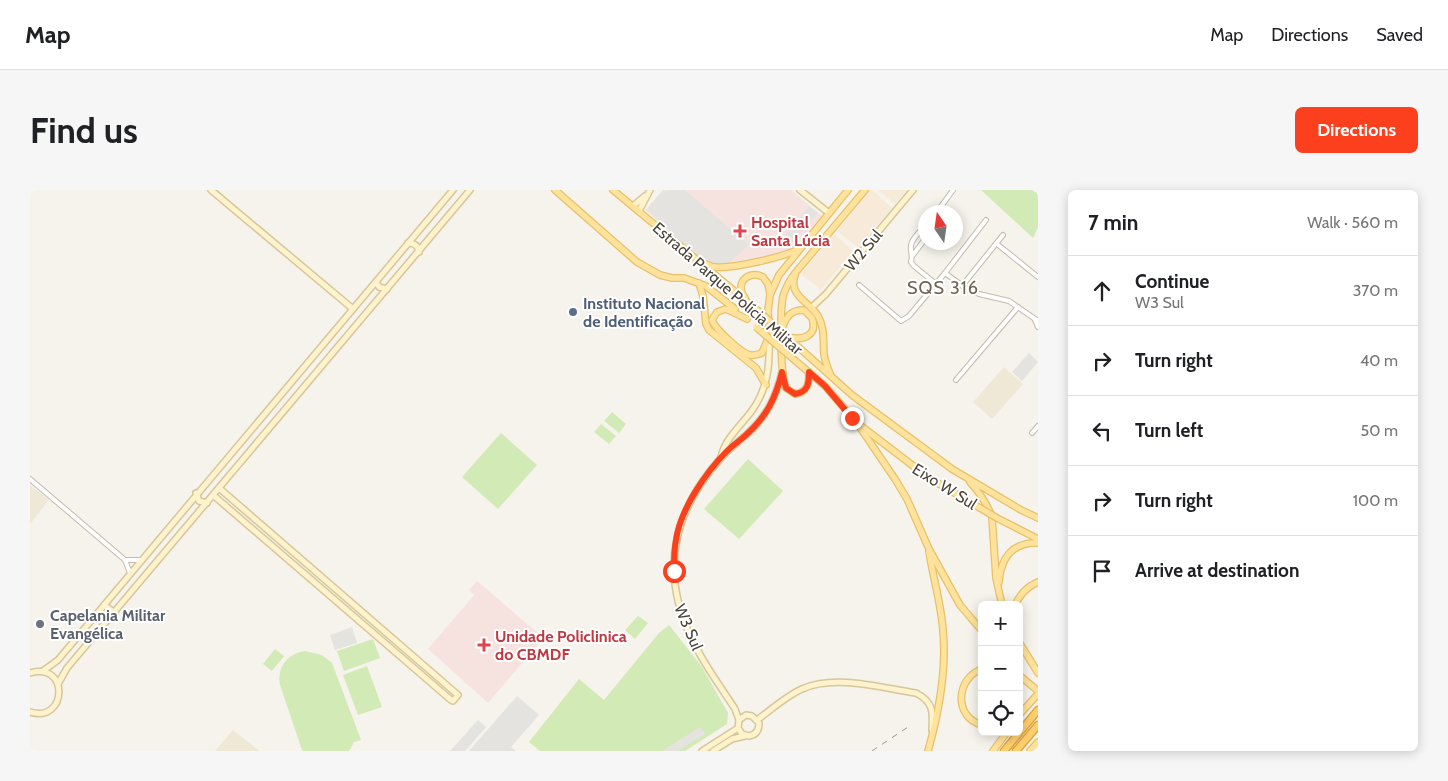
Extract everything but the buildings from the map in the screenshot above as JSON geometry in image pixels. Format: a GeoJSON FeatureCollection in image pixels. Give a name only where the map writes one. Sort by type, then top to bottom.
{"type":"FeatureCollection","features":[{"type":"Feature","properties":{"kind":"highway"},"geometry":{"type":"LineString","coordinates":[[1004,751],[1038,710]]}},
{"type":"Feature","properties":{"kind":"highway"},"geometry":{"type":"LineString","coordinates":[[1016,751],[1038,725]]}},
{"type":"Feature","properties":{"kind":"main road","name":"Estrada Parque Polícia Militar"},"geometry":{"type":"LineString","coordinates":[[554,190],[634,259],[652,272],[672,278],[684,278],[706,286],[825,386],[857,424],[895,479],[907,499],[934,564],[960,605],[978,627]]}},
{"type":"Feature","properties":{"kind":"main road","name":"Estrada Parque Polícia Militar"},"geometry":{"type":"LineString","coordinates":[[613,190],[762,314],[832,378],[963,476]]}},
{"type":"Feature","properties":{"kind":"main road","name":"W3 Sul"},"geometry":{"type":"LineString","coordinates":[[768,336],[770,295],[779,275],[848,190]]}},
{"type":"Feature","properties":{"kind":"main road","name":"W3 Sul"},"geometry":{"type":"LineString","coordinates":[[782,372],[781,310],[788,284],[865,190]]}},
{"type":"Feature","properties":{"kind":"main road"},"geometry":{"type":"LineString","coordinates":[[841,198],[844,206],[850,208]]}},
{"type":"Feature","properties":{"kind":"main road"},"geometry":{"type":"LineString","coordinates":[[693,257],[716,267],[779,257],[803,246]]}},
{"type":"Feature","properties":{"kind":"main road"},"geometry":{"type":"LineString","coordinates":[[796,272],[793,280],[794,289],[820,321],[825,356],[832,378]]}},
{"type":"Feature","properties":{"kind":"main road"},"geometry":{"type":"LineString","coordinates":[[751,305],[740,290],[742,281],[749,276],[756,274],[763,276],[768,284],[770,295]]}},
{"type":"Feature","properties":{"kind":"main road"},"geometry":{"type":"LineString","coordinates":[[699,283],[709,330],[756,368],[766,385]]}},
{"type":"Feature","properties":{"kind":"main road"},"geometry":{"type":"LineString","coordinates":[[747,319],[726,309],[717,312],[712,320],[715,327],[748,354],[762,353],[768,336]]}},
{"type":"Feature","properties":{"kind":"main road"},"geometry":{"type":"LineString","coordinates":[[782,328],[786,318],[794,311],[804,310],[812,318],[814,328],[810,335],[800,339],[787,336]]}},
{"type":"Feature","properties":{"kind":"main road"},"geometry":{"type":"LineString","coordinates":[[782,372],[786,388],[795,394],[804,391],[808,387],[807,371]]}},
{"type":"Feature","properties":{"kind":"main road","name":"Eixo W Sul"},"geometry":{"type":"LineString","coordinates":[[857,424],[929,478],[1038,541]]}},
{"type":"Feature","properties":{"kind":"main road"},"geometry":{"type":"LineString","coordinates":[[963,476],[1038,518]]}},
{"type":"Feature","properties":{"kind":"main road"},"geometry":{"type":"LineString","coordinates":[[963,476],[983,498],[992,517],[994,564],[1001,601]]}},
{"type":"Feature","properties":{"kind":"main road"},"geometry":{"type":"LineString","coordinates":[[999,596],[1000,571],[1008,552],[1023,544],[1038,541]]}},
{"type":"Feature","properties":{"kind":"main road"},"geometry":{"type":"LineString","coordinates":[[928,751],[940,703],[944,658],[943,631],[934,564]]}},
{"type":"Feature","properties":{"kind":"main road"},"geometry":{"type":"LineString","coordinates":[[1017,601],[1029,586],[1038,582]]}},
{"type":"Feature","properties":{"kind":"main road"},"geometry":{"type":"LineString","coordinates":[[1021,646],[1038,673]]}},
{"type":"Feature","properties":{"kind":"main road"},"geometry":{"type":"LineString","coordinates":[[978,671],[964,682],[961,701],[963,709],[978,724]]}},
{"type":"Feature","properties":{"kind":"main road"},"geometry":{"type":"LineString","coordinates":[[1023,678],[1038,692],[1023,712]]}},
{"type":"Feature","properties":{"kind":"main road"},"geometry":{"type":"LineString","coordinates":[[993,751],[1004,736]]}},
{"type":"Feature","properties":{"kind":"main road"},"geometry":{"type":"LineString","coordinates":[[1030,751],[1038,742]]}},
{"type":"Feature","properties":{"kind":"main road"},"geometry":{"type":"LineString","coordinates":[[1037,751],[1038,742]]}},
{"type":"Feature","properties":{"kind":"street"},"geometry":{"type":"LineString","coordinates":[[211,190],[353,309]]}},
{"type":"Feature","properties":{"kind":"street"},"geometry":{"type":"LineString","coordinates":[[30,673],[43,671],[58,660],[196,493],[453,190]]}},
{"type":"Feature","properties":{"kind":"street"},"geometry":{"type":"LineString","coordinates":[[58,684],[67,668],[470,190]]}},
{"type":"Feature","properties":{"kind":"street"},"geometry":{"type":"LineString","coordinates":[[800,190],[829,213]]}},
{"type":"Feature","properties":{"kind":"street","name":"W2 Sul"},"geometry":{"type":"LineString","coordinates":[[811,308],[828,292],[913,190]]}},
{"type":"Feature","properties":{"kind":"street"},"geometry":{"type":"LineString","coordinates":[[941,205],[953,190]]}},
{"type":"Feature","properties":{"kind":"street"},"geometry":{"type":"LineString","coordinates":[[633,206],[648,192]]}},
{"type":"Feature","properties":{"kind":"street"},"geometry":{"type":"LineString","coordinates":[[639,211],[648,192]]}},
{"type":"Feature","properties":{"kind":"street"},"geometry":{"type":"LineString","coordinates":[[859,286],[899,321],[903,321],[936,284],[986,220]]}},
{"type":"Feature","properties":{"kind":"street"},"geometry":{"type":"LineString","coordinates":[[918,234],[911,242],[912,264],[936,284]]}},
{"type":"Feature","properties":{"kind":"street"},"geometry":{"type":"LineString","coordinates":[[962,286],[1003,235]]}},
{"type":"Feature","properties":{"kind":"street"},"geometry":{"type":"LineString","coordinates":[[408,243],[418,246],[418,252]]}},
{"type":"Feature","properties":{"kind":"street"},"geometry":{"type":"LineString","coordinates":[[997,244],[1038,277]]}},
{"type":"Feature","properties":{"kind":"street"},"geometry":{"type":"LineString","coordinates":[[913,255],[918,249]]}},
{"type":"Feature","properties":{"kind":"street"},"geometry":{"type":"LineString","coordinates":[[945,272],[962,286],[979,294],[1009,301],[1018,306],[1036,319],[1038,327]]}},
{"type":"Feature","properties":{"kind":"street"},"geometry":{"type":"LineString","coordinates":[[376,282],[379,287],[387,290]]}},
{"type":"Feature","properties":{"kind":"street"},"geometry":{"type":"LineString","coordinates":[[956,380],[1018,306]]}},
{"type":"Feature","properties":{"kind":"street","name":"W3 Sul"},"geometry":{"type":"LineString","coordinates":[[720,458],[733,432],[753,409],[766,385],[769,368],[768,336]]}},
{"type":"Feature","properties":{"kind":"street"},"geometry":{"type":"LineString","coordinates":[[314,356],[313,361],[315,364],[323,366]]}},
{"type":"Feature","properties":{"kind":"street","name":"W3 Sul"},"geometry":{"type":"LineString","coordinates":[[739,720],[735,709],[692,640],[678,604],[674,582],[676,540],[682,521],[697,491],[720,458],[753,428],[768,411],[775,397],[782,372]]}},
{"type":"Feature","properties":{"kind":"street"},"geometry":{"type":"LineString","coordinates":[[1032,433],[1038,426]]}},
{"type":"Feature","properties":{"kind":"street"},"geometry":{"type":"LineString","coordinates":[[241,442],[248,444],[250,450]]}},
{"type":"Feature","properties":{"kind":"street"},"geometry":{"type":"LineString","coordinates":[[30,479],[125,560],[130,573]]}},
{"type":"Feature","properties":{"kind":"street"},"geometry":{"type":"LineString","coordinates":[[213,495],[453,701],[458,695],[219,488]]}},
{"type":"Feature","properties":{"kind":"street"},"geometry":{"type":"LineString","coordinates":[[196,493],[199,501],[207,502]]}},
{"type":"Feature","properties":{"kind":"street"},"geometry":{"type":"LineString","coordinates":[[243,521],[246,512]]}},
{"type":"Feature","properties":{"kind":"street"},"geometry":{"type":"LineString","coordinates":[[283,556],[289,550]]}},
{"type":"Feature","properties":{"kind":"street"},"geometry":{"type":"LineString","coordinates":[[125,560],[141,560]]}},
{"type":"Feature","properties":{"kind":"street"},"geometry":{"type":"LineString","coordinates":[[334,599],[339,593]]}},
{"type":"Feature","properties":{"kind":"street"},"geometry":{"type":"LineString","coordinates":[[104,604],[115,613]]}},
{"type":"Feature","properties":{"kind":"street"},"geometry":{"type":"LineString","coordinates":[[385,642],[389,636]]}},
{"type":"Feature","properties":{"kind":"street"},"geometry":{"type":"LineString","coordinates":[[31,713],[46,712],[55,705],[60,694],[58,684],[54,678],[43,671]]}},
{"type":"Feature","properties":{"kind":"street"},"geometry":{"type":"LineString","coordinates":[[757,720],[801,689],[822,682],[854,683],[916,693],[927,701],[933,713],[932,738]]}},
{"type":"Feature","properties":{"kind":"street"},"geometry":{"type":"LineString","coordinates":[[443,693],[449,688]]}},
{"type":"Feature","properties":{"kind":"street","name":"W3 Sul"},"geometry":{"type":"LineString","coordinates":[[735,709],[746,715]]}},
{"type":"Feature","properties":{"kind":"street"},"geometry":{"type":"LineString","coordinates":[[713,751],[732,739],[752,736],[756,733],[759,727],[757,720],[752,716],[746,715],[739,720],[739,732],[745,736]]}},
{"type":"Feature","properties":{"kind":"street"},"geometry":{"type":"LineString","coordinates":[[702,751],[738,728]]}},
{"type":"Feature","properties":{"kind":"shaded area","name":"Hospital Santa Lúcia"},"geometry":{"type":"Polygon","coordinates":[[[663,190],[791,190],[822,216],[797,245],[781,254],[715,265],[646,210],[663,190]]]}},
{"type":"Feature","properties":{"kind":"shaded area"},"geometry":{"type":"Polygon","coordinates":[[[663,190],[685,190],[749,245],[729,263],[715,265],[699,258],[646,210],[663,190]]]}},
{"type":"Feature","properties":{"kind":"shaded area"},"geometry":{"type":"Polygon","coordinates":[[[869,190],[872,190],[892,208],[858,248],[837,231],[869,190]]]}},
{"type":"Feature","properties":{"kind":"shaded area"},"geometry":{"type":"Polygon","coordinates":[[[878,190],[907,190],[895,204],[878,190]]]}},
{"type":"Feature","properties":{"kind":"shaded area"},"geometry":{"type":"Polygon","coordinates":[[[809,206],[818,213],[789,246],[780,240],[809,206]]]}},
{"type":"Feature","properties":{"kind":"shaded area"},"geometry":{"type":"Polygon","coordinates":[[[834,234],[853,251],[821,290],[801,274],[834,234]]]}},
{"type":"Feature","properties":{"kind":"shaded area"},"geometry":{"type":"Polygon","coordinates":[[[1029,353],[1038,362],[1022,381],[1012,372],[1029,353]]]}},
{"type":"Feature","properties":{"kind":"shaded area"},"geometry":{"type":"Polygon","coordinates":[[[1004,367],[1023,384],[992,419],[973,402],[1004,367]]]}},
{"type":"Feature","properties":{"kind":"shaded area"},"geometry":{"type":"Polygon","coordinates":[[[30,485],[49,500],[30,524],[30,485]]]}},
{"type":"Feature","properties":{"kind":"shaded area","name":"Unidade Policlinica do CBMDF"},"geometry":{"type":"Polygon","coordinates":[[[477,581],[539,634],[541,641],[488,703],[428,649],[474,595],[469,590],[477,581]]]}},
{"type":"Feature","properties":{"kind":"shaded area"},"geometry":{"type":"Polygon","coordinates":[[[352,627],[357,643],[335,650],[330,635],[352,627]]]}},
{"type":"Feature","properties":{"kind":"shaded area"},"geometry":{"type":"Polygon","coordinates":[[[517,696],[539,715],[511,747],[516,751],[469,751],[517,696]]]}},
{"type":"Feature","properties":{"kind":"shaded area"},"geometry":{"type":"Polygon","coordinates":[[[478,720],[486,727],[465,751],[450,751],[478,720]]]}},
{"type":"Feature","properties":{"kind":"shaded area"},"geometry":{"type":"Polygon","coordinates":[[[700,727],[705,734],[678,751],[662,751],[700,727]]]}},
{"type":"Feature","properties":{"kind":"shaded area"},"geometry":{"type":"Polygon","coordinates":[[[233,730],[260,751],[215,751],[233,730]]]}},
{"type":"Feature","properties":{"kind":"green space"},"geometry":{"type":"Polygon","coordinates":[[[981,190],[1038,190],[1038,227],[1033,238],[981,190]]]}},
{"type":"Feature","properties":{"kind":"green space"},"geometry":{"type":"Polygon","coordinates":[[[612,412],[626,424],[619,433],[604,421],[612,412]]]}},
{"type":"Feature","properties":{"kind":"green space"},"geometry":{"type":"Polygon","coordinates":[[[601,424],[616,436],[609,444],[594,432],[601,424]]]}},
{"type":"Feature","properties":{"kind":"green space"},"geometry":{"type":"Polygon","coordinates":[[[501,433],[537,465],[498,509],[462,477],[501,433]]]}},
{"type":"Feature","properties":{"kind":"green space"},"geometry":{"type":"Polygon","coordinates":[[[748,459],[783,491],[739,539],[704,509],[748,459]]]}},
{"type":"Feature","properties":{"kind":"green space"},"geometry":{"type":"Polygon","coordinates":[[[638,616],[648,623],[635,639],[625,630],[638,616]]]}},
{"type":"Feature","properties":{"kind":"green space"},"geometry":{"type":"Polygon","coordinates":[[[669,625],[702,667],[728,713],[727,724],[685,751],[540,751],[529,742],[579,679],[604,700],[659,633],[669,625]]]}},
{"type":"Feature","properties":{"kind":"green space"},"geometry":{"type":"Polygon","coordinates":[[[373,639],[380,658],[344,671],[337,651],[373,639]]]}},
{"type":"Feature","properties":{"kind":"green space"},"geometry":{"type":"Polygon","coordinates":[[[275,649],[284,656],[272,671],[263,664],[275,649]]]}},
{"type":"Feature","properties":{"kind":"green space"},"geometry":{"type":"Polygon","coordinates":[[[305,651],[322,655],[332,663],[361,740],[354,742],[349,751],[302,750],[279,678],[282,667],[288,658],[305,651]]]}},
{"type":"Feature","properties":{"kind":"green space"},"geometry":{"type":"Polygon","coordinates":[[[367,666],[382,707],[358,715],[343,675],[367,666]]]}},
{"type":"Feature","properties":{"kind":"railway"},"geometry":{"type":"LineString","coordinates":[[872,751],[908,727]]}},
{"type":"Feature","properties":{"kind":"place","name":"Hospital Santa Lúcia"},"geometry":{"type":"Point","coordinates":[740,231]}},
{"type":"Feature","properties":{"kind":"place","name":"Instituto Nacional de Identificação"},"geometry":{"type":"Point","coordinates":[573,312]}},
{"type":"Feature","properties":{"kind":"place","name":"Capelania Militar Evangélica"},"geometry":{"type":"Point","coordinates":[40,624]}},
{"type":"Feature","properties":{"kind":"place","name":"Unidade Policlinica do CBMDF"},"geometry":{"type":"Point","coordinates":[484,645]}},
{"type":"Feature","properties":{"kind":"district","name":"SQS 316"},"geometry":{"type":"Point","coordinates":[943,288]}},
{"type":"Feature","properties":{"kind":"route"},"geometry":{"type":"LineString","coordinates":[[674,571],[676,540],[684,514],[704,480],[720,458],[753,428],[771,406],[782,372],[786,388],[795,394],[804,391],[808,387],[809,372],[825,386],[852,418]]}}]}
